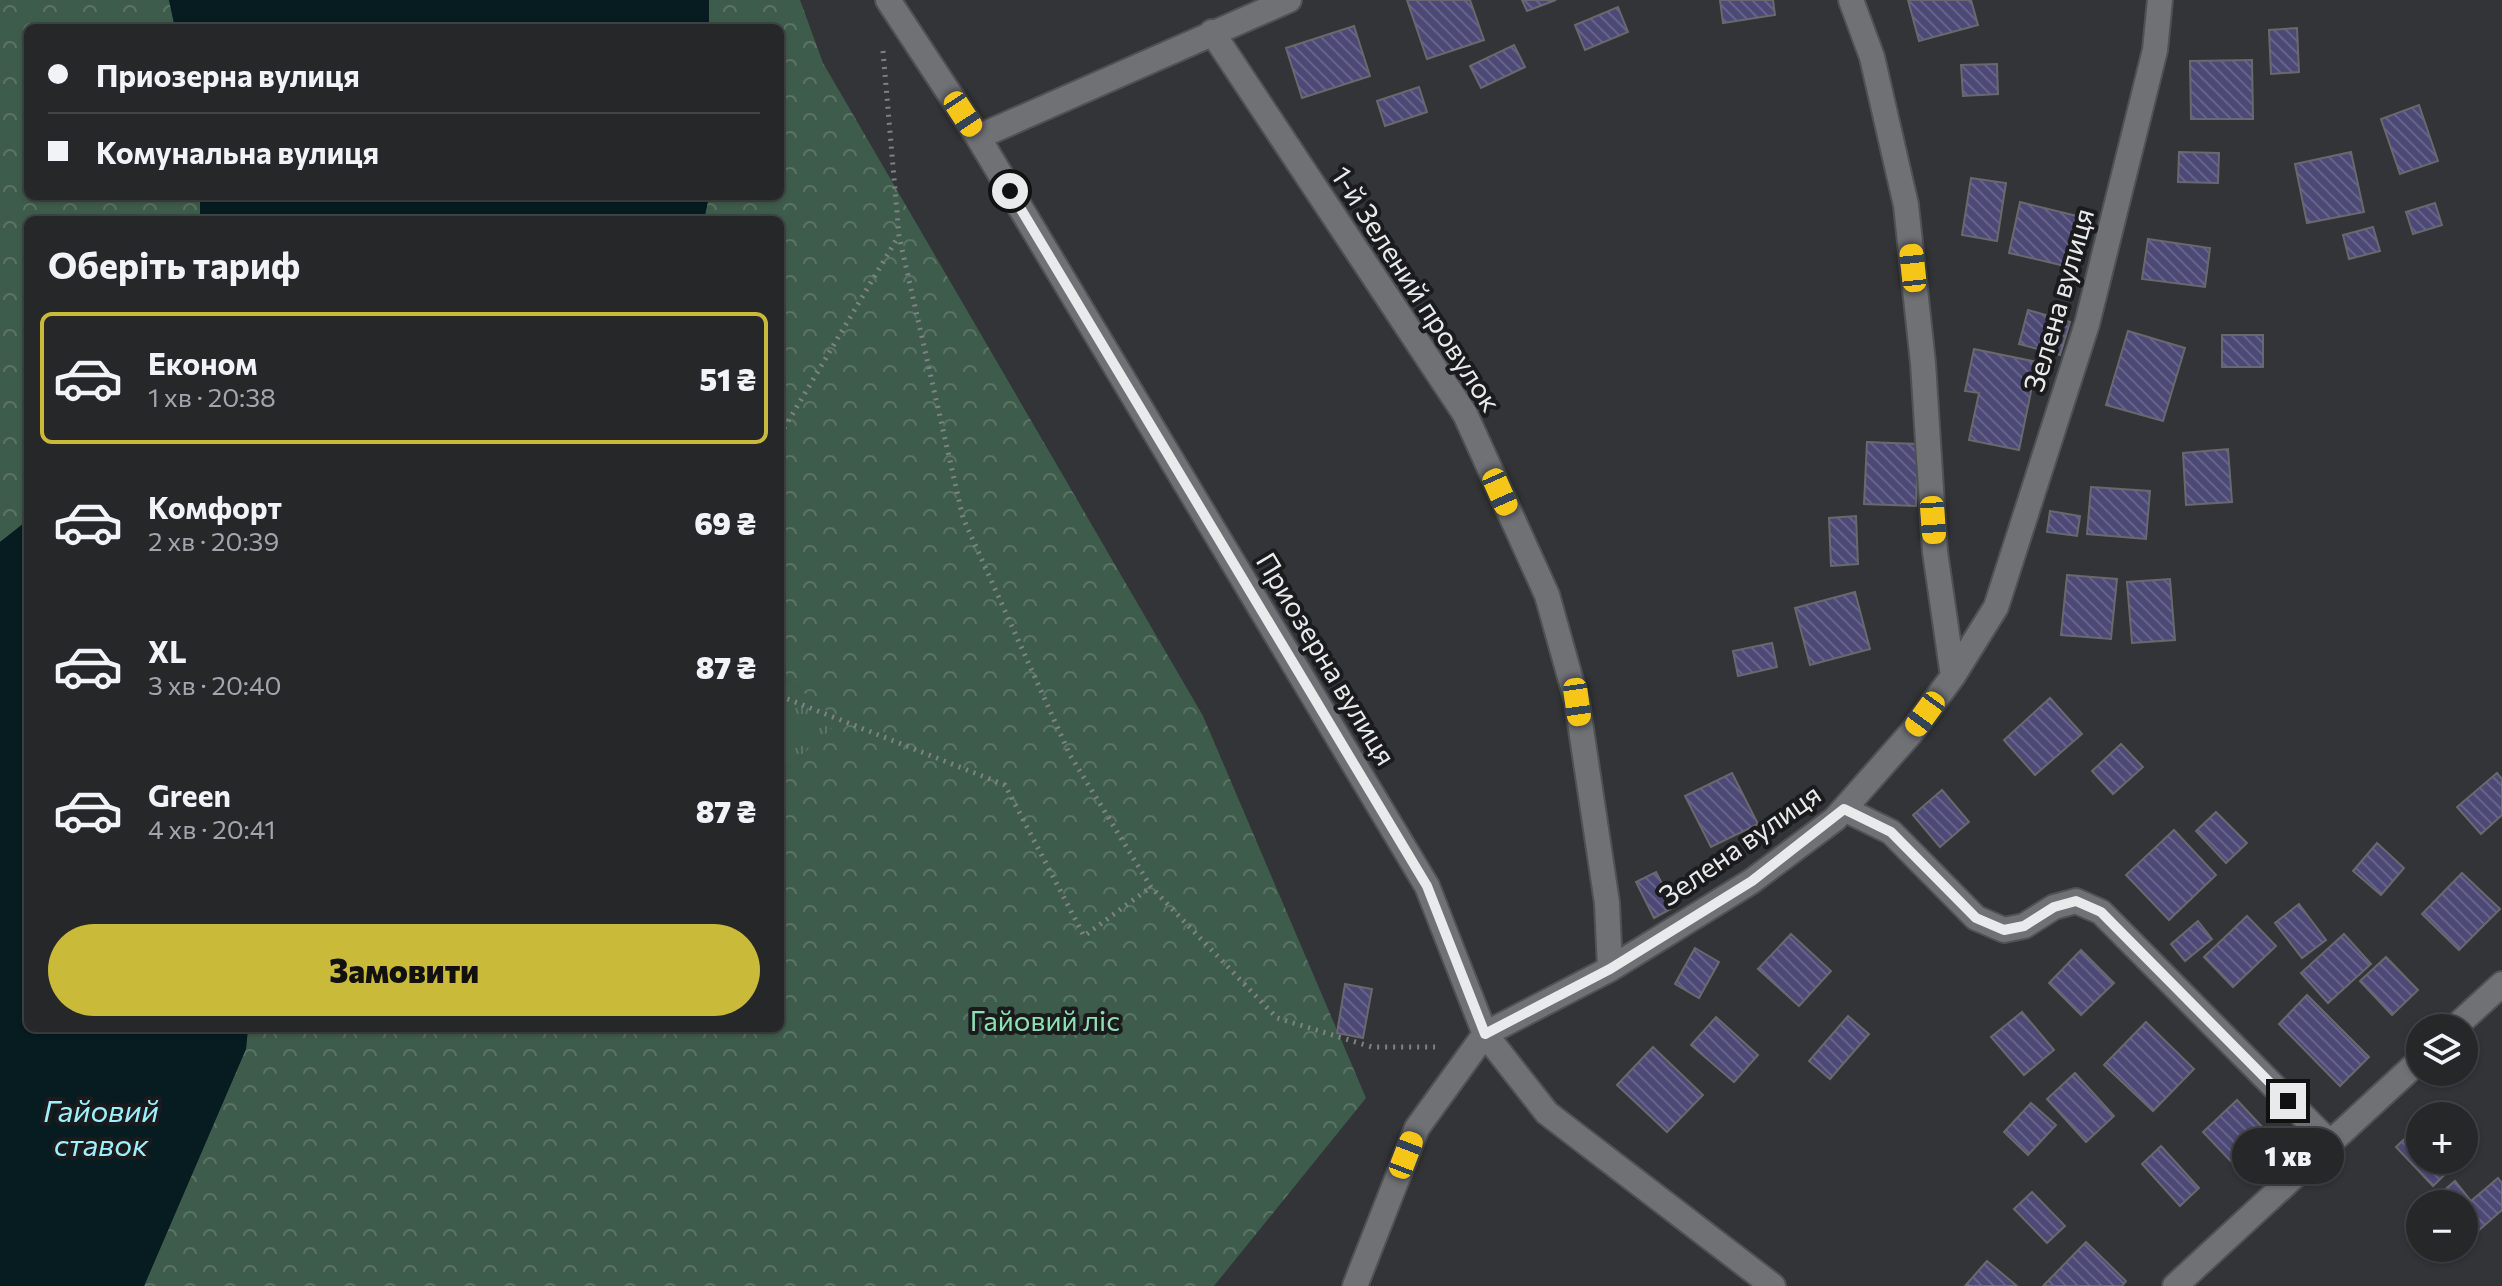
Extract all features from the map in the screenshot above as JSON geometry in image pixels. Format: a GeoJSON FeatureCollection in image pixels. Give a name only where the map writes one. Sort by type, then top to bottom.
{"type":"FeatureCollection","features":[{"type":"Feature","properties":{"kind":"street","name":"Приозерна вулиця"},"geometry":{"type":"LineString","coordinates":[[888,0],[978,137],[1427,886],[1479,1041],[1547,1113],[1773,1286]]}},
{"type":"Feature","properties":{"kind":"street"},"geometry":{"type":"LineString","coordinates":[[978,137],[1289,0]]}},
{"type":"Feature","properties":{"kind":"street"},"geometry":{"type":"LineString","coordinates":[[1851,0],[1872,57],[1906,205],[1923,363],[1935,552],[1953,676]]}},
{"type":"Feature","properties":{"kind":"street","name":"Зелена вулиця"},"geometry":{"type":"LineString","coordinates":[[1355,1286],[1417,1128],[1479,1041],[1610,969],[1752,881],[1844,809],[1911,733],[1953,676],[1996,607],[2087,324],[2155,50],[2160,0]]}},
{"type":"Feature","properties":{"kind":"street","name":"1-й Зелений провулок"},"geometry":{"type":"LineString","coordinates":[[1212,32],[1465,414],[1547,595],[1577,702],[1607,903],[1610,969]]}},
{"type":"Feature","properties":{"kind":"street"},"geometry":{"type":"LineString","coordinates":[[1844,809],[1891,832],[1976,918],[2004,930],[2024,926],[2054,907],[2076,901],[2101,912],[2330,1143]]}},
{"type":"Feature","properties":{"kind":"street"},"geometry":{"type":"LineString","coordinates":[[2469,1014],[2502,984]]}},
{"type":"Feature","properties":{"kind":"street"},"geometry":{"type":"LineString","coordinates":[[2175,1286],[2406,1073]]}},
{"type":"Feature","properties":{"kind":"path"},"geometry":{"type":"LineString","coordinates":[[882,47],[899,236],[963,518],[1070,755],[1151,887],[1277,1018],[1372,1047],[1479,1041]]}},
{"type":"Feature","properties":{"kind":"path"},"geometry":{"type":"LineString","coordinates":[[784,428],[899,236]]}},
{"type":"Feature","properties":{"kind":"path"},"geometry":{"type":"LineString","coordinates":[[784,698],[1005,785],[1084,936],[1151,887]]}},
{"type":"Feature","properties":{"kind":"green space"},"geometry":{"type":"Polygon","coordinates":[[[0,0],[169,0],[174,24],[24,24],[24,200],[200,200],[200,216],[24,216],[24,523],[0,542],[0,0]]]}},
{"type":"Feature","properties":{"kind":"green space","name":"Гайовий ліс"},"geometry":{"type":"Polygon","coordinates":[[[709,0],[800,0],[823,63],[1203,716],[1366,1098],[1214,1286],[144,1286],[246,1049],[248,1032],[784,1032],[784,771],[840,721],[784,678],[784,216],[705,216],[708,200],[784,200],[784,24],[709,24],[709,0]]]}},
{"type":"Feature","properties":{"kind":"green space"},"geometry":{"type":"Polygon","coordinates":[[[784,678],[841,721],[784,771],[784,678]]]}},
{"type":"Feature","properties":{"kind":"water"},"geometry":{"type":"Polygon","coordinates":[[[169,0],[709,0],[709,24],[174,24],[169,0]]]}},
{"type":"Feature","properties":{"kind":"water"},"geometry":{"type":"Polygon","coordinates":[[[200,200],[708,200],[705,216],[200,216],[200,200]]]}},
{"type":"Feature","properties":{"kind":"water","name":"Гайовий ставок"},"geometry":{"type":"Polygon","coordinates":[[[24,523],[24,1032],[248,1032],[246,1049],[144,1286],[0,1286],[0,542],[24,523]]]}},
{"type":"Feature","properties":{"kind":"building"},"geometry":{"type":"Polygon","coordinates":[[[1407,0],[1470,0],[1484,40],[1427,59],[1407,0]]]}},
{"type":"Feature","properties":{"kind":"building"},"geometry":{"type":"Polygon","coordinates":[[[1522,0],[1556,0],[1527,11],[1522,0]]]}},
{"type":"Feature","properties":{"kind":"building"},"geometry":{"type":"Polygon","coordinates":[[[1720,0],[1773,0],[1775,15],[1723,23],[1720,0]]]}},
{"type":"Feature","properties":{"kind":"building"},"geometry":{"type":"Polygon","coordinates":[[[1908,0],[1971,0],[1978,25],[1919,41],[1908,0]]]}},
{"type":"Feature","properties":{"kind":"building"},"geometry":{"type":"Polygon","coordinates":[[[1618,7],[1628,32],[1585,50],[1575,25],[1618,7]]]}},
{"type":"Feature","properties":{"kind":"building"},"geometry":{"type":"Polygon","coordinates":[[[1354,26],[1370,76],[1302,98],[1286,48],[1354,26]]]}},
{"type":"Feature","properties":{"kind":"building"},"geometry":{"type":"Polygon","coordinates":[[[2297,28],[2299,72],[2271,74],[2269,30],[2297,28]]]}},
{"type":"Feature","properties":{"kind":"building"},"geometry":{"type":"Polygon","coordinates":[[[1514,45],[1525,67],[1481,88],[1470,66],[1514,45]]]}},
{"type":"Feature","properties":{"kind":"building"},"geometry":{"type":"Polygon","coordinates":[[[2252,60],[2253,119],[2191,119],[2190,61],[2252,60]]]}},
{"type":"Feature","properties":{"kind":"building"},"geometry":{"type":"Polygon","coordinates":[[[1997,64],[1998,94],[1963,96],[1961,65],[1997,64]]]}},
{"type":"Feature","properties":{"kind":"building"},"geometry":{"type":"Polygon","coordinates":[[[1419,87],[1427,112],[1385,126],[1377,101],[1419,87]]]}},
{"type":"Feature","properties":{"kind":"building"},"geometry":{"type":"Polygon","coordinates":[[[2419,105],[2438,161],[2400,174],[2381,119],[2419,105]]]}},
{"type":"Feature","properties":{"kind":"building"},"geometry":{"type":"Polygon","coordinates":[[[2179,152],[2219,153],[2218,183],[2178,182],[2179,152]]]}},
{"type":"Feature","properties":{"kind":"building"},"geometry":{"type":"Polygon","coordinates":[[[2351,152],[2364,212],[2307,223],[2295,164],[2351,152]]]}},
{"type":"Feature","properties":{"kind":"building"},"geometry":{"type":"Polygon","coordinates":[[[1971,178],[2006,183],[1997,241],[1962,235],[1971,178]]]}},
{"type":"Feature","properties":{"kind":"building"},"geometry":{"type":"Polygon","coordinates":[[[2020,202],[2077,216],[2065,266],[2009,253],[2020,202]]]}},
{"type":"Feature","properties":{"kind":"building"},"geometry":{"type":"Polygon","coordinates":[[[2435,203],[2442,225],[2413,234],[2406,212],[2435,203]]]}},
{"type":"Feature","properties":{"kind":"building"},"geometry":{"type":"Polygon","coordinates":[[[2373,227],[2380,251],[2349,259],[2343,235],[2373,227]]]}},
{"type":"Feature","properties":{"kind":"building"},"geometry":{"type":"Polygon","coordinates":[[[2148,239],[2210,248],[2205,287],[2142,279],[2148,239]]]}},
{"type":"Feature","properties":{"kind":"building"},"geometry":{"type":"Polygon","coordinates":[[[2028,310],[2070,322],[2060,355],[2019,344],[2028,310]]]}},
{"type":"Feature","properties":{"kind":"building"},"geometry":{"type":"Polygon","coordinates":[[[2128,331],[2185,348],[2163,421],[2106,405],[2128,331]]]}},
{"type":"Feature","properties":{"kind":"building"},"geometry":{"type":"Polygon","coordinates":[[[2222,335],[2263,335],[2263,367],[2222,367],[2222,335]]]}},
{"type":"Feature","properties":{"kind":"building"},"geometry":{"type":"Polygon","coordinates":[[[1974,349],[2037,362],[2019,450],[1969,440],[1979,393],[1965,391],[1974,349]]]}},
{"type":"Feature","properties":{"kind":"building"},"geometry":{"type":"Polygon","coordinates":[[[1867,442],[1918,444],[1916,506],[1864,504],[1867,442]]]}},
{"type":"Feature","properties":{"kind":"building"},"geometry":{"type":"Polygon","coordinates":[[[2228,449],[2232,502],[2186,505],[2183,453],[2228,449]]]}},
{"type":"Feature","properties":{"kind":"building"},"geometry":{"type":"Polygon","coordinates":[[[2091,487],[2150,491],[2146,539],[2087,534],[2091,487]]]}},
{"type":"Feature","properties":{"kind":"building"},"geometry":{"type":"Polygon","coordinates":[[[2050,511],[2080,516],[2077,536],[2047,532],[2050,511]]]}},
{"type":"Feature","properties":{"kind":"building"},"geometry":{"type":"Polygon","coordinates":[[[1856,516],[1858,564],[1831,566],[1829,518],[1856,516]]]}},
{"type":"Feature","properties":{"kind":"building"},"geometry":{"type":"Polygon","coordinates":[[[2067,575],[2117,579],[2111,639],[2061,635],[2067,575]]]}},
{"type":"Feature","properties":{"kind":"building"},"geometry":{"type":"Polygon","coordinates":[[[2170,579],[2175,640],[2132,643],[2127,582],[2170,579]]]}},
{"type":"Feature","properties":{"kind":"building"},"geometry":{"type":"Polygon","coordinates":[[[1855,592],[1870,649],[1810,665],[1795,608],[1855,592]]]}},
{"type":"Feature","properties":{"kind":"building"},"geometry":{"type":"Polygon","coordinates":[[[1772,643],[1777,667],[1738,676],[1733,651],[1772,643]]]}},
{"type":"Feature","properties":{"kind":"building"},"geometry":{"type":"Polygon","coordinates":[[[2050,698],[2082,734],[2035,775],[2004,740],[2050,698]]]}},
{"type":"Feature","properties":{"kind":"building"},"geometry":{"type":"Polygon","coordinates":[[[2121,744],[2143,767],[2113,794],[2092,771],[2121,744]]]}},
{"type":"Feature","properties":{"kind":"building"},"geometry":{"type":"Polygon","coordinates":[[[1732,773],[1758,824],[1711,847],[1685,796],[1732,773]]]}},
{"type":"Feature","properties":{"kind":"building"},"geometry":{"type":"Polygon","coordinates":[[[2497,773],[2502,779],[2502,815],[2481,834],[2457,807],[2497,773]]]}},
{"type":"Feature","properties":{"kind":"building"},"geometry":{"type":"Polygon","coordinates":[[[1942,790],[1969,822],[1940,847],[1913,815],[1942,790]]]}},
{"type":"Feature","properties":{"kind":"building"},"geometry":{"type":"Polygon","coordinates":[[[2216,812],[2247,843],[2226,863],[2196,831],[2216,812]]]}},
{"type":"Feature","properties":{"kind":"building"},"geometry":{"type":"Polygon","coordinates":[[[2174,830],[2216,875],[2169,920],[2126,875],[2174,830]]]}},
{"type":"Feature","properties":{"kind":"building"},"geometry":{"type":"Polygon","coordinates":[[[2377,843],[2404,868],[2381,895],[2353,871],[2377,843]]]}},
{"type":"Feature","properties":{"kind":"building"},"geometry":{"type":"Polygon","coordinates":[[[1656,872],[1674,907],[1654,918],[1636,882],[1656,872]]]}},
{"type":"Feature","properties":{"kind":"building"},"geometry":{"type":"Polygon","coordinates":[[[2462,873],[2500,909],[2459,950],[2422,914],[2462,873]]]}},
{"type":"Feature","properties":{"kind":"building"},"geometry":{"type":"Polygon","coordinates":[[[2299,904],[2326,940],[2302,958],[2275,923],[2299,904]]]}},
{"type":"Feature","properties":{"kind":"building"},"geometry":{"type":"Polygon","coordinates":[[[2247,916],[2276,946],[2233,987],[2204,957],[2247,916]]]}},
{"type":"Feature","properties":{"kind":"building"},"geometry":{"type":"Polygon","coordinates":[[[2198,921],[2212,939],[2185,961],[2171,944],[2198,921]]]}},
{"type":"Feature","properties":{"kind":"building"},"geometry":{"type":"Polygon","coordinates":[[[1791,934],[1831,971],[1799,1006],[1758,969],[1791,934]]]}},
{"type":"Feature","properties":{"kind":"building"},"geometry":{"type":"Polygon","coordinates":[[[2344,934],[2371,964],[2328,1003],[2301,973],[2344,934]]]}},
{"type":"Feature","properties":{"kind":"building"},"geometry":{"type":"Polygon","coordinates":[[[1695,948],[1719,962],[1699,998],[1675,984],[1695,948]]]}},
{"type":"Feature","properties":{"kind":"building"},"geometry":{"type":"Polygon","coordinates":[[[2081,950],[2114,983],[2081,1015],[2049,983],[2081,950]]]}},
{"type":"Feature","properties":{"kind":"building"},"geometry":{"type":"Polygon","coordinates":[[[2386,957],[2418,990],[2392,1015],[2360,981],[2386,957]]]}},
{"type":"Feature","properties":{"kind":"building"},"geometry":{"type":"Polygon","coordinates":[[[1345,984],[1372,989],[1363,1038],[1337,1033],[1345,984]]]}},
{"type":"Feature","properties":{"kind":"building"},"geometry":{"type":"Polygon","coordinates":[[[2307,995],[2369,1057],[2340,1086],[2279,1024],[2307,995]]]}},
{"type":"Feature","properties":{"kind":"building"},"geometry":{"type":"Polygon","coordinates":[[[2022,1012],[2054,1050],[2024,1075],[1991,1037],[2022,1012]]]}},
{"type":"Feature","properties":{"kind":"building"},"geometry":{"type":"Polygon","coordinates":[[[1848,1016],[1869,1034],[1830,1079],[1809,1061],[1848,1016]]]}},
{"type":"Feature","properties":{"kind":"building"},"geometry":{"type":"Polygon","coordinates":[[[1716,1017],[1758,1055],[1734,1082],[1691,1045],[1716,1017]]]}},
{"type":"Feature","properties":{"kind":"building"},"geometry":{"type":"Polygon","coordinates":[[[2146,1022],[2194,1069],[2153,1111],[2104,1065],[2146,1022]]]}},
{"type":"Feature","properties":{"kind":"building"},"geometry":{"type":"Polygon","coordinates":[[[1653,1047],[1703,1095],[1667,1132],[1617,1085],[1653,1047]]]}},
{"type":"Feature","properties":{"kind":"building"},"geometry":{"type":"Polygon","coordinates":[[[2075,1073],[2114,1116],[2086,1142],[2047,1099],[2075,1073]]]}},
{"type":"Feature","properties":{"kind":"building"},"geometry":{"type":"Polygon","coordinates":[[[2237,1100],[2279,1145],[2245,1176],[2203,1132],[2237,1100]]]}},
{"type":"Feature","properties":{"kind":"building"},"geometry":{"type":"Polygon","coordinates":[[[2031,1103],[2056,1125],[2028,1155],[2004,1132],[2031,1103]]]}},
{"type":"Feature","properties":{"kind":"building"},"geometry":{"type":"Polygon","coordinates":[[[2406,1137],[2406,1158],[2396,1147],[2406,1137]]]}},
{"type":"Feature","properties":{"kind":"building"},"geometry":{"type":"Polygon","coordinates":[[[2161,1146],[2199,1188],[2180,1206],[2142,1164],[2161,1146]]]}},
{"type":"Feature","properties":{"kind":"building"},"geometry":{"type":"Polygon","coordinates":[[[2422,1174],[2445,1174],[2433,1186],[2422,1174]]]}},
{"type":"Feature","properties":{"kind":"building"},"geometry":{"type":"Polygon","coordinates":[[[2498,1178],[2502,1183],[2502,1210],[2478,1231],[2478,1195],[2498,1178]]]}},
{"type":"Feature","properties":{"kind":"building"},"geometry":{"type":"Polygon","coordinates":[[[2455,1181],[2462,1190],[2445,1190],[2455,1181]]]}},
{"type":"Feature","properties":{"kind":"building"},"geometry":{"type":"Polygon","coordinates":[[[2032,1192],[2065,1226],[2047,1243],[2014,1209],[2032,1192]]]}},
{"type":"Feature","properties":{"kind":"building"},"geometry":{"type":"Polygon","coordinates":[[[2086,1242],[2126,1281],[2122,1286],[2043,1286],[2086,1242]]]}},
{"type":"Feature","properties":{"kind":"building"},"geometry":{"type":"Polygon","coordinates":[[[1987,1261],[2017,1286],[1965,1286],[1987,1261]]]}},
{"type":"Feature","properties":{"kind":"route"},"geometry":{"type":"LineString","coordinates":[[1010,191],[1427,886],[1485,1034],[1610,969],[1752,881],[1844,809],[1891,832],[1976,918],[2004,930],[2024,926],[2054,907],[2076,901],[2101,912],[2288,1101]]}}]}
